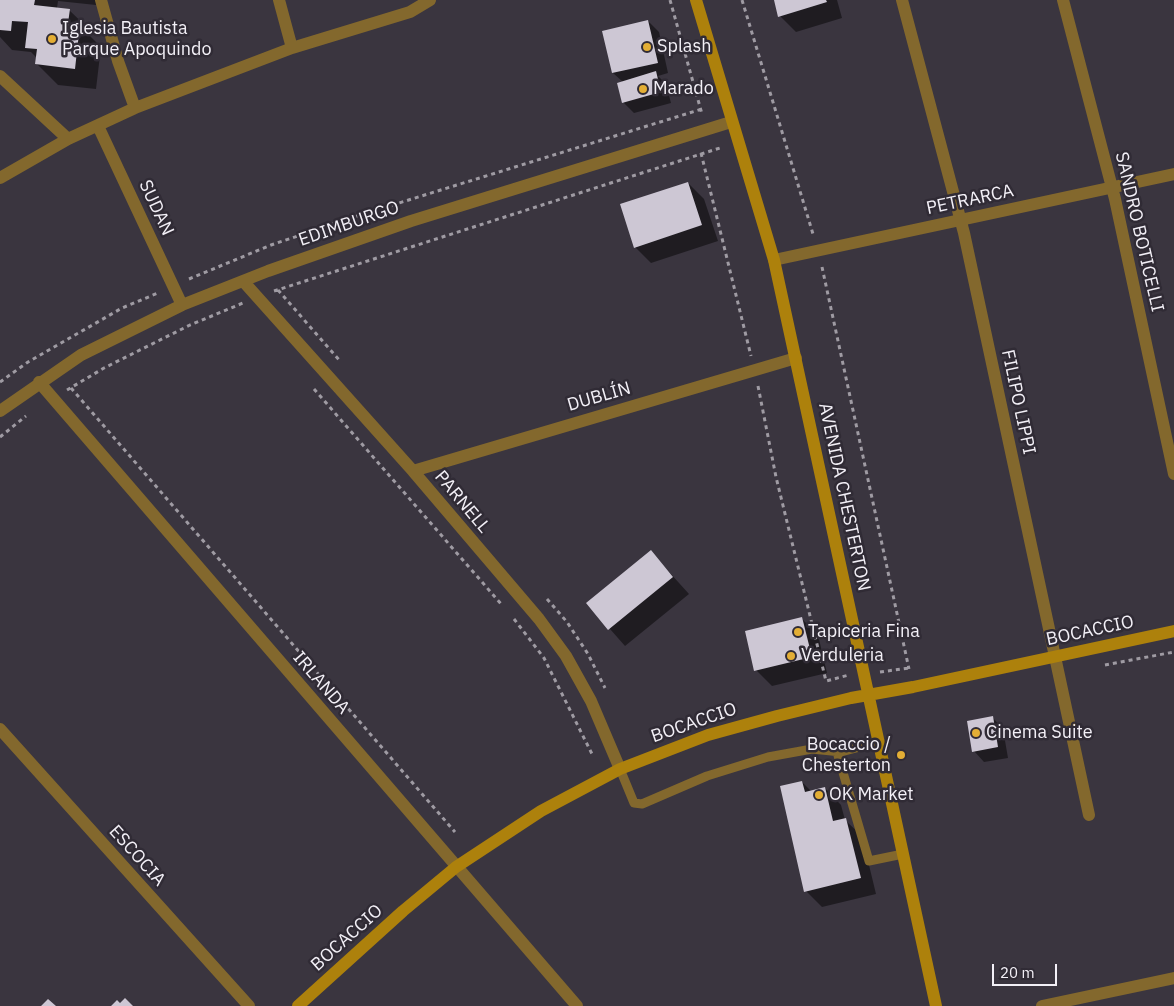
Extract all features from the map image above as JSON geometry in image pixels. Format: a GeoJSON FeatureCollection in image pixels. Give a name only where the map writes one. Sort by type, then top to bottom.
{"type":"FeatureCollection","features":[{"type":"Feature","properties":{"kind":"main road","name":"AVENIDA CHESTERTON"},"geometry":{"type":"LineString","coordinates":[[696,0],[731,122],[774,260],[936,1006]]}},
{"type":"Feature","properties":{"kind":"main road","name":"BOCACCIO"},"geometry":{"type":"LineString","coordinates":[[298,1006],[403,911],[456,867],[541,811],[620,769],[664,751],[742,725],[868,695],[913,687],[1174,630]]}},
{"type":"Feature","properties":{"kind":"street"},"geometry":{"type":"LineString","coordinates":[[100,0],[118,61],[136,108]]}},
{"type":"Feature","properties":{"kind":"street"},"geometry":{"type":"LineString","coordinates":[[278,0],[292,48]]}},
{"type":"Feature","properties":{"kind":"street"},"geometry":{"type":"LineString","coordinates":[[0,178],[68,140],[136,108],[292,48],[410,12],[430,0]]}},
{"type":"Feature","properties":{"kind":"street","name":"FILIPO LIPPI"},"geometry":{"type":"LineString","coordinates":[[902,0],[961,220],[1089,815]]}},
{"type":"Feature","properties":{"kind":"street","name":"SANDRO BOTICELLI"},"geometry":{"type":"LineString","coordinates":[[1063,0],[1112,187],[1174,474]]}},
{"type":"Feature","properties":{"kind":"street"},"geometry":{"type":"LineString","coordinates":[[0,76],[68,140]]}},
{"type":"Feature","properties":{"kind":"street","name":"EDIMBURGO"},"geometry":{"type":"LineString","coordinates":[[0,411],[81,354],[182,305],[243,281],[411,222],[731,122]]}},
{"type":"Feature","properties":{"kind":"street","name":"SUDAN"},"geometry":{"type":"LineString","coordinates":[[98,126],[182,305]]}},
{"type":"Feature","properties":{"kind":"street","name":"PETRARCA"},"geometry":{"type":"LineString","coordinates":[[774,260],[1174,174]]}},
{"type":"Feature","properties":{"kind":"street","name":"PARNELL"},"geometry":{"type":"LineString","coordinates":[[243,281],[413,471],[539,619],[566,656],[591,701],[620,769]]}},
{"type":"Feature","properties":{"kind":"street","name":"DUBLÍN"},"geometry":{"type":"LineString","coordinates":[[413,471],[796,358]]}},
{"type":"Feature","properties":{"kind":"street","name":"IRLANDA"},"geometry":{"type":"LineString","coordinates":[[39,382],[577,1006]]}},
{"type":"Feature","properties":{"kind":"street","name":"ESCOCIA"},"geometry":{"type":"LineString","coordinates":[[0,729],[249,1006]]}},
{"type":"Feature","properties":{"kind":"street"},"geometry":{"type":"LineString","coordinates":[[1042,1006],[1174,978]]}},
{"type":"Feature","properties":{"kind":"lane"},"geometry":{"type":"LineString","coordinates":[[620,769],[634,803],[642,804],[707,776],[768,757],[812,749],[837,752],[879,742]]}},
{"type":"Feature","properties":{"kind":"lane"},"geometry":{"type":"LineString","coordinates":[[837,752],[869,861],[903,854]]}},
{"type":"Feature","properties":{"kind":"path"},"geometry":{"type":"LineString","coordinates":[[670,0],[702,109],[703,130],[700,155],[755,370],[776,477],[826,680],[864,671],[888,672],[908,668]]}},
{"type":"Feature","properties":{"kind":"path"},"geometry":{"type":"LineString","coordinates":[[742,0],[818,250],[913,687]]}},
{"type":"Feature","properties":{"kind":"path"},"geometry":{"type":"LineString","coordinates":[[0,437],[30,413],[112,363],[190,325],[258,297],[738,142]]}},
{"type":"Feature","properties":{"kind":"path"},"geometry":{"type":"LineString","coordinates":[[239,305],[245,311]]}},
{"type":"Feature","properties":{"kind":"path"},"geometry":{"type":"LineString","coordinates":[[313,387],[506,610]]}},
{"type":"Feature","properties":{"kind":"path"},"geometry":{"type":"LineString","coordinates":[[70,388],[455,832]]}},
{"type":"Feature","properties":{"kind":"path"},"geometry":{"type":"LineString","coordinates":[[512,617],[544,658],[592,754]]}},
{"type":"Feature","properties":{"kind":"building","name":"Iglesia Bautista Parque Apoquindo"},"geometry":{"type":"Polygon","coordinates":[[[0,0],[35,0],[34,5],[70,9],[68,23],[80,24],[75,69],[35,64],[37,49],[25,48],[28,22],[12,21],[11,31],[0,30],[0,0]]]}},
{"type":"Feature","properties":{"kind":"building"},"geometry":{"type":"Polygon","coordinates":[[[774,0],[826,0],[827,2],[778,17],[774,0]]]}},
{"type":"Feature","properties":{"kind":"building"},"geometry":{"type":"Polygon","coordinates":[[[648,20],[658,63],[612,73],[602,31],[648,20]]]}},
{"type":"Feature","properties":{"kind":"building"},"geometry":{"type":"Polygon","coordinates":[[[656,71],[661,92],[622,103],[617,83],[656,71]]]}},
{"type":"Feature","properties":{"kind":"building"},"geometry":{"type":"Polygon","coordinates":[[[688,182],[702,225],[634,248],[620,204],[688,182]]]}},
{"type":"Feature","properties":{"kind":"building"},"geometry":{"type":"Polygon","coordinates":[[[651,550],[673,577],[608,630],[586,603],[651,550]]]}},
{"type":"Feature","properties":{"kind":"building"},"geometry":{"type":"Polygon","coordinates":[[[802,617],[812,657],[754,671],[745,631],[802,617]]]}},
{"type":"Feature","properties":{"kind":"building"},"geometry":{"type":"Polygon","coordinates":[[[993,716],[998,747],[972,752],[967,721],[993,716]]]}},
{"type":"Feature","properties":{"kind":"building"},"geometry":{"type":"Polygon","coordinates":[[[802,781],[805,792],[825,787],[833,821],[846,818],[861,878],[804,892],[780,786],[802,781]]]}},
{"type":"Feature","properties":{"kind":"building"},"geometry":{"type":"Polygon","coordinates":[[[125,998],[133,1006],[111,1006],[117,1000],[120,1003],[125,998]]]}},
{"type":"Feature","properties":{"kind":"building"},"geometry":{"type":"Polygon","coordinates":[[[48,999],[56,1006],[41,1006],[48,999]]]}},
{"type":"Feature","properties":{"kind":"place","name":"Iglesia Bautista Parque Apoquindo"},"geometry":{"type":"Point","coordinates":[52,39]}},
{"type":"Feature","properties":{"kind":"place","name":"Splash"},"geometry":{"type":"Point","coordinates":[647,47]}},
{"type":"Feature","properties":{"kind":"place","name":"Marado"},"geometry":{"type":"Point","coordinates":[643,89]}},
{"type":"Feature","properties":{"kind":"place","name":"Tapiceria Fina"},"geometry":{"type":"Point","coordinates":[798,632]}},
{"type":"Feature","properties":{"kind":"place","name":"Verduleria"},"geometry":{"type":"Point","coordinates":[791,656]}},
{"type":"Feature","properties":{"kind":"place","name":"Cinema Suite"},"geometry":{"type":"Point","coordinates":[976,733]}},
{"type":"Feature","properties":{"kind":"place","name":"Bocaccio / Chesterton"},"geometry":{"type":"Point","coordinates":[901,755]}},
{"type":"Feature","properties":{"kind":"place","name":"OK Market"},"geometry":{"type":"Point","coordinates":[819,795]}}]}
